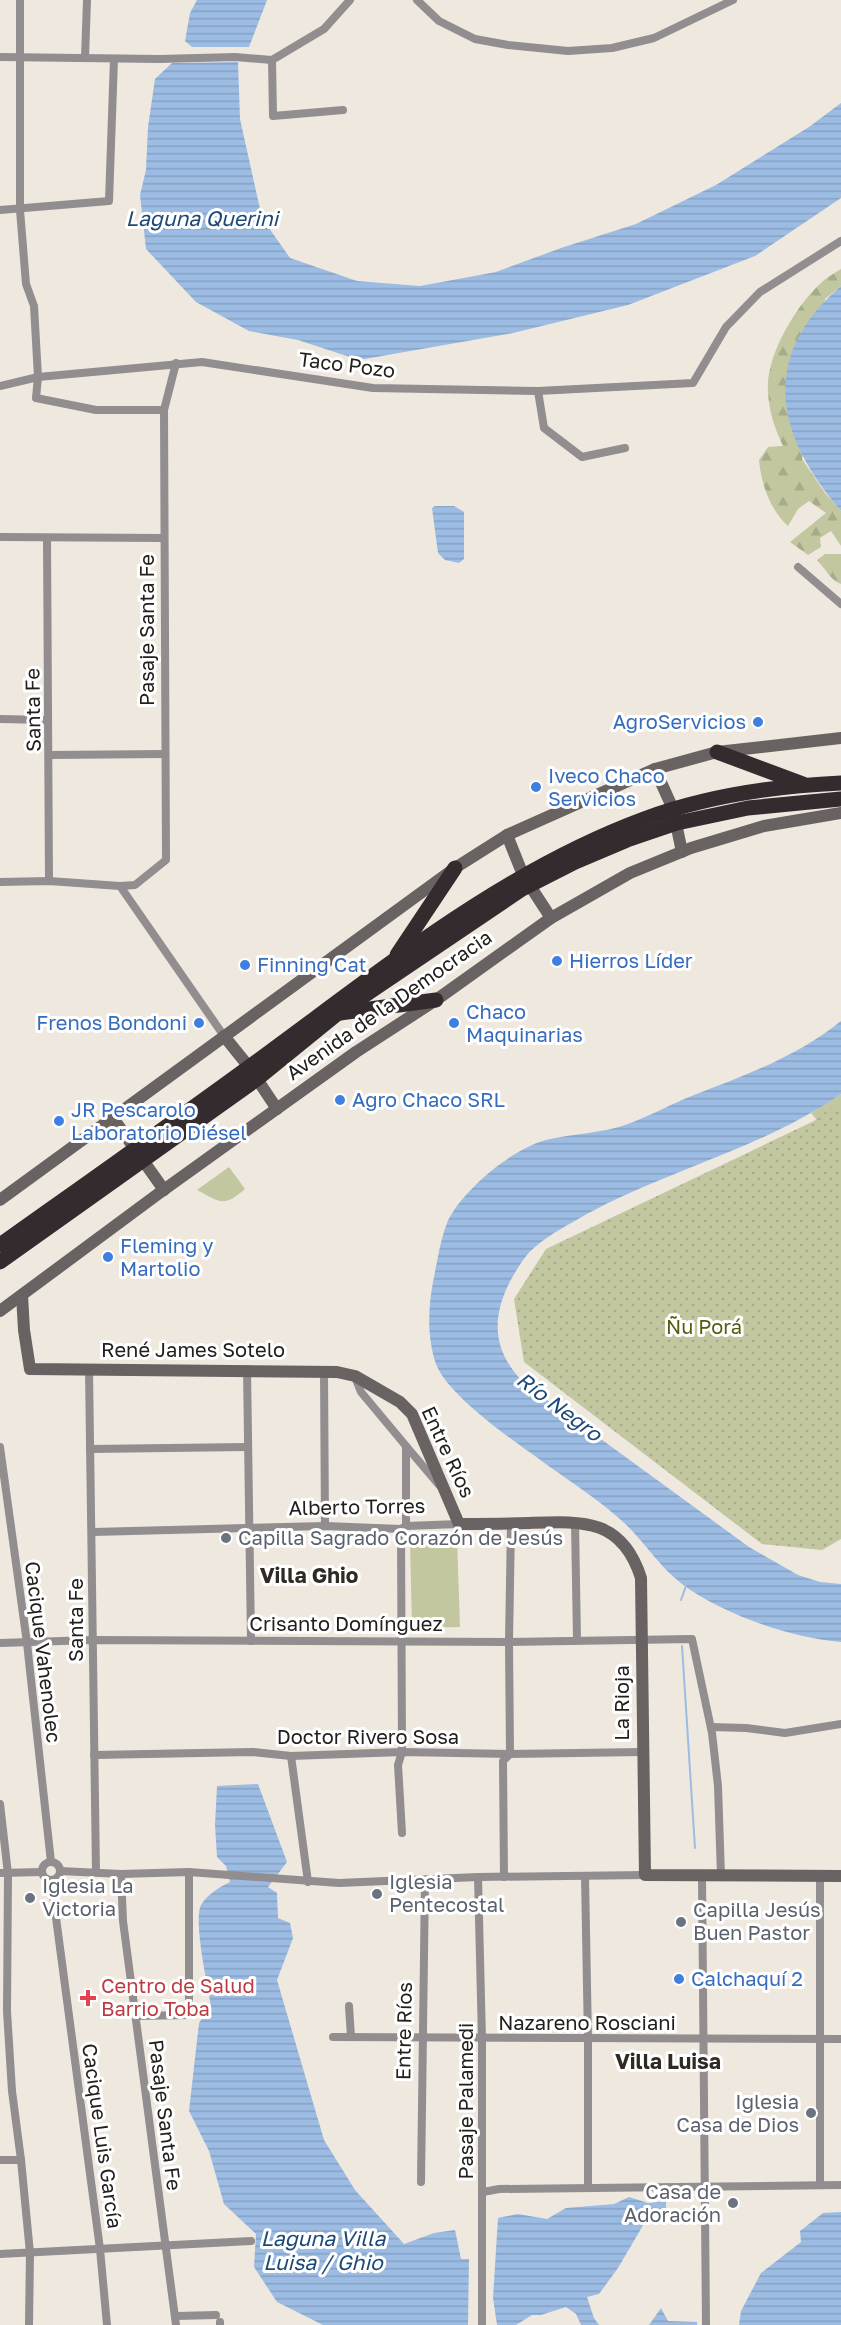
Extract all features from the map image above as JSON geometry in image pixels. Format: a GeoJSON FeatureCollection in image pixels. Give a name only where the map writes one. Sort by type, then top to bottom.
{"type":"FeatureCollection","features":[{"type":"Feature","properties":{"kind":"highway"},"geometry":{"type":"LineString","coordinates":[[717,752],[806,785]]}},
{"type":"Feature","properties":{"kind":"highway","name":"Avenida de la Democracia"},"geometry":{"type":"LineString","coordinates":[[253,1073],[393,961],[527,880],[627,840],[675,816],[729,796],[806,785],[841,783]]}},
{"type":"Feature","properties":{"kind":"highway","name":"Avenida de la Democracia"},"geometry":{"type":"LineString","coordinates":[[675,816],[841,799]]}},
{"type":"Feature","properties":{"kind":"highway"},"geometry":{"type":"LineString","coordinates":[[393,961],[455,868]]}},
{"type":"Feature","properties":{"kind":"highway","name":"Avenida de la Democracia"},"geometry":{"type":"LineString","coordinates":[[0,1245],[138,1155],[527,880]]}},
{"type":"Feature","properties":{"kind":"highway"},"geometry":{"type":"LineString","coordinates":[[337,1014],[436,1000]]}},
{"type":"Feature","properties":{"kind":"highway","name":"Avenida de la Democracia"},"geometry":{"type":"LineString","coordinates":[[0,1262],[138,1155]]}},
{"type":"Feature","properties":{"kind":"highway"},"geometry":{"type":"LineString","coordinates":[[0,1272],[26,1243]]}},
{"type":"Feature","properties":{"kind":"street"},"geometry":{"type":"LineString","coordinates":[[20,0],[20,210],[26,284],[34,306],[38,376],[36,398],[96,410],[164,410]]}},
{"type":"Feature","properties":{"kind":"street"},"geometry":{"type":"LineString","coordinates":[[85,58],[87,0]]}},
{"type":"Feature","properties":{"kind":"street"},"geometry":{"type":"LineString","coordinates":[[0,57],[114,59],[235,57],[272,60],[324,29],[350,0]]}},
{"type":"Feature","properties":{"kind":"street"},"geometry":{"type":"LineString","coordinates":[[417,0],[439,21],[475,39],[568,51],[612,48],[654,38],[733,0]]}},
{"type":"Feature","properties":{"kind":"street"},"geometry":{"type":"LineString","coordinates":[[0,210],[109,201],[114,59]]}},
{"type":"Feature","properties":{"kind":"street"},"geometry":{"type":"LineString","coordinates":[[272,60],[273,116],[343,110]]}},
{"type":"Feature","properties":{"kind":"street","name":"Taco Pozo"},"geometry":{"type":"LineString","coordinates":[[0,386],[38,376],[202,362],[373,388],[538,391],[693,383],[726,327],[760,292],[841,241]]}},
{"type":"Feature","properties":{"kind":"street","name":"Pasaje Santa Fe"},"geometry":{"type":"LineString","coordinates":[[120,886],[135,885],[166,860],[164,410],[176,363]]}},
{"type":"Feature","properties":{"kind":"street"},"geometry":{"type":"LineString","coordinates":[[538,391],[544,429],[582,456],[625,448]]}},
{"type":"Feature","properties":{"kind":"street"},"geometry":{"type":"LineString","coordinates":[[0,537],[164,538]]}},
{"type":"Feature","properties":{"kind":"street","name":"Santa Fe"},"geometry":{"type":"LineString","coordinates":[[47,538],[50,881]]}},
{"type":"Feature","properties":{"kind":"street"},"geometry":{"type":"LineString","coordinates":[[798,567],[841,604]]}},
{"type":"Feature","properties":{"kind":"street"},"geometry":{"type":"LineString","coordinates":[[0,720],[48,720]]}},
{"type":"Feature","properties":{"kind":"street"},"geometry":{"type":"LineString","coordinates":[[0,1200],[455,868],[507,835],[655,769],[717,752],[841,738]]}},
{"type":"Feature","properties":{"kind":"street"},"geometry":{"type":"LineString","coordinates":[[50,755],[164,754]]}},
{"type":"Feature","properties":{"kind":"street"},"geometry":{"type":"LineString","coordinates":[[655,769],[675,816],[682,852]]}},
{"type":"Feature","properties":{"kind":"street","name":"Avenida de la Democracia"},"geometry":{"type":"LineString","coordinates":[[0,1311],[356,1052],[436,1000],[551,918],[630,873],[682,852],[764,826],[841,813]]}},
{"type":"Feature","properties":{"kind":"street"},"geometry":{"type":"LineString","coordinates":[[507,835],[527,880],[551,918]]}},
{"type":"Feature","properties":{"kind":"street"},"geometry":{"type":"LineString","coordinates":[[0,882],[50,881],[120,886],[277,1109]]}},
{"type":"Feature","properties":{"kind":"street"},"geometry":{"type":"LineString","coordinates":[[113,1118],[164,1190]]}},
{"type":"Feature","properties":{"kind":"street","name":"René James Sotelo"},"geometry":{"type":"LineString","coordinates":[[22,1295],[25,1340],[30,1369],[246,1369],[324,1371],[355,1376]]}},
{"type":"Feature","properties":{"kind":"street","name":"Santa Fe"},"geometry":{"type":"LineString","coordinates":[[89,1369],[96,1872]]}},
{"type":"Feature","properties":{"kind":"street"},"geometry":{"type":"LineString","coordinates":[[246,1369],[250,1641]]}},
{"type":"Feature","properties":{"kind":"street"},"geometry":{"type":"LineString","coordinates":[[324,1371],[325,1526]]}},
{"type":"Feature","properties":{"kind":"street","name":"Entre Ríos"},"geometry":{"type":"LineString","coordinates":[[355,1376],[361,1392],[406,1446],[402,1752],[398,1765],[402,1833]]}},
{"type":"Feature","properties":{"kind":"street","name":"Entre Ríos"},"geometry":{"type":"LineString","coordinates":[[355,1376],[400,1402],[412,1414],[459,1524]]}},
{"type":"Feature","properties":{"kind":"street"},"geometry":{"type":"LineString","coordinates":[[406,1446],[445,1492]]}},
{"type":"Feature","properties":{"kind":"street","name":"Cacique Vahenolec"},"geometry":{"type":"LineString","coordinates":[[0,1447],[27,1643],[51,1862]]}},
{"type":"Feature","properties":{"kind":"street"},"geometry":{"type":"LineString","coordinates":[[90,1449],[247,1447]]}},
{"type":"Feature","properties":{"kind":"street"},"geometry":{"type":"LineString","coordinates":[[576,1522],[577,1640]]}},
{"type":"Feature","properties":{"kind":"street","name":"Alberto Torres"},"geometry":{"type":"LineString","coordinates":[[93,1532],[325,1526],[404,1528],[459,1524],[576,1522],[596,1526],[618,1538]]}},
{"type":"Feature","properties":{"kind":"street"},"geometry":{"type":"LineString","coordinates":[[504,1877],[503,1761],[510,1754],[511,1524]]}},
{"type":"Feature","properties":{"kind":"street","name":"La Rioja"},"geometry":{"type":"LineString","coordinates":[[618,1538],[629,1550],[641,1578],[645,1875]]}},
{"type":"Feature","properties":{"kind":"street","name":"Crisanto Domínguez"},"geometry":{"type":"LineString","coordinates":[[0,1643],[92,1640],[509,1642],[692,1639],[711,1727]]}},
{"type":"Feature","properties":{"kind":"street"},"geometry":{"type":"LineString","coordinates":[[722,1876],[718,1786],[711,1727],[746,1728],[785,1733],[841,1725]]}},
{"type":"Feature","properties":{"kind":"street","name":"Doctor Rivero Sosa"},"geometry":{"type":"LineString","coordinates":[[94,1755],[253,1752],[291,1756],[402,1752],[510,1754],[642,1752]]}},
{"type":"Feature","properties":{"kind":"street"},"geometry":{"type":"LineString","coordinates":[[291,1756],[308,1882]]}},
{"type":"Feature","properties":{"kind":"street"},"geometry":{"type":"LineString","coordinates":[[0,1804],[4,1873],[4,2020],[30,2253],[29,2325]]}},
{"type":"Feature","properties":{"kind":"street"},"geometry":{"type":"LineString","coordinates":[[51,1862],[55,1863],[60,1871],[59,1875],[51,1880],[45,1878],[42,1872],[43,1867],[51,1862]]}},
{"type":"Feature","properties":{"kind":"street"},"geometry":{"type":"LineString","coordinates":[[60,1871],[121,1874],[189,1872],[339,1883],[478,1877],[841,1876]]}},
{"type":"Feature","properties":{"kind":"street"},"geometry":{"type":"LineString","coordinates":[[4,1873],[42,1872]]}},
{"type":"Feature","properties":{"kind":"street"},"geometry":{"type":"LineString","coordinates":[[136,2016],[189,2015],[189,1872]]}},
{"type":"Feature","properties":{"kind":"street","name":"Pasaje Santa Fe"},"geometry":{"type":"LineString","coordinates":[[121,1874],[123,1921],[176,2321]]}},
{"type":"Feature","properties":{"kind":"street"},"geometry":{"type":"LineString","coordinates":[[585,1876],[588,2188]]}},
{"type":"Feature","properties":{"kind":"street"},"geometry":{"type":"LineString","coordinates":[[702,1876],[706,2325]]}},
{"type":"Feature","properties":{"kind":"street"},"geometry":{"type":"LineString","coordinates":[[820,1876],[820,2184]]}},
{"type":"Feature","properties":{"kind":"street","name":"Pasaje Palamedi"},"geometry":{"type":"LineString","coordinates":[[478,1877],[482,2039],[482,2325]]}},
{"type":"Feature","properties":{"kind":"street","name":"Cacique Luis García"},"geometry":{"type":"LineString","coordinates":[[51,1880],[100,2249],[107,2325]]}},
{"type":"Feature","properties":{"kind":"street","name":"Entre Ríos"},"geometry":{"type":"LineString","coordinates":[[421,2182],[425,1880]]}},
{"type":"Feature","properties":{"kind":"street"},"geometry":{"type":"LineString","coordinates":[[349,2006],[351,2037]]}},
{"type":"Feature","properties":{"kind":"street","name":"Nazareno Rosciani"},"geometry":{"type":"LineString","coordinates":[[333,2037],[588,2040],[841,2039]]}},
{"type":"Feature","properties":{"kind":"street"},"geometry":{"type":"LineString","coordinates":[[0,2091],[12,2091]]}},
{"type":"Feature","properties":{"kind":"street"},"geometry":{"type":"LineString","coordinates":[[0,2160],[21,2160]]}},
{"type":"Feature","properties":{"kind":"street"},"geometry":{"type":"LineString","coordinates":[[483,2192],[499,2189],[841,2185]]}},
{"type":"Feature","properties":{"kind":"street"},"geometry":{"type":"LineString","coordinates":[[0,2254],[251,2241]]}},
{"type":"Feature","properties":{"kind":"street"},"geometry":{"type":"LineString","coordinates":[[176,2321],[219,2321]]}},
{"type":"Feature","properties":{"kind":"green space"},"geometry":{"type":"Polygon","coordinates":[[[841,269],[841,286],[825,299],[802,459],[825,493],[841,511],[841,546],[831,531],[820,538],[821,547],[808,555],[790,542],[826,513],[809,501],[798,509],[788,526],[771,504],[762,478],[759,460],[768,447],[783,446],[771,413],[768,378],[784,332],[802,304],[824,280],[841,269]]]}},
{"type":"Feature","properties":{"kind":"green space"},"geometry":{"type":"Polygon","coordinates":[[[825,554],[841,554],[841,584],[831,577],[817,560],[825,554]]]}},
{"type":"Feature","properties":{"kind":"green space"},"geometry":{"type":"Polygon","coordinates":[[[841,1094],[841,1116],[821,1125],[811,1113],[841,1094]]]}},
{"type":"Feature","properties":{"kind":"green space","name":"Ñu Porá"},"geometry":{"type":"Polygon","coordinates":[[[841,1100],[841,1539],[822,1550],[762,1544],[524,1362],[514,1299],[546,1249],[814,1121],[841,1100]]]}},
{"type":"Feature","properties":{"kind":"green space"},"geometry":{"type":"Polygon","coordinates":[[[229,1167],[245,1189],[238,1195],[221,1201],[197,1190],[229,1167]]]}},
{"type":"Feature","properties":{"kind":"green space"},"geometry":{"type":"Polygon","coordinates":[[[457,1540],[460,1627],[412,1628],[410,1541],[457,1540]]]}},
{"type":"Feature","properties":{"kind":"water"},"geometry":{"type":"Polygon","coordinates":[[[197,0],[267,0],[249,47],[192,47],[185,41],[190,13],[197,0]]]}},
{"type":"Feature","properties":{"kind":"water","name":"Laguna Querini"},"geometry":{"type":"Polygon","coordinates":[[[238,62],[240,119],[262,218],[290,258],[357,281],[420,286],[496,272],[636,224],[716,185],[809,127],[841,103],[841,198],[755,256],[628,305],[513,333],[359,360],[298,340],[249,331],[196,302],[146,249],[140,195],[146,170],[148,127],[155,79],[172,63],[238,62]]]}},
{"type":"Feature","properties":{"kind":"water"},"geometry":{"type":"Polygon","coordinates":[[[841,286],[841,511],[819,483],[802,454],[791,426],[786,397],[787,369],[797,341],[815,313],[841,286]]]}},
{"type":"Feature","properties":{"kind":"water"},"geometry":{"type":"Polygon","coordinates":[[[454,506],[464,512],[464,559],[459,563],[445,560],[438,553],[432,508],[454,506]]]}},
{"type":"Feature","properties":{"kind":"water"},"geometry":{"type":"Polygon","coordinates":[[[841,1021],[841,1094],[780,1129],[616,1199],[547,1238],[529,1253],[513,1276],[501,1305],[498,1332],[505,1358],[524,1383],[749,1547],[798,1575],[820,1582],[841,1584],[841,1642],[821,1640],[758,1623],[717,1605],[682,1584],[613,1513],[504,1434],[455,1391],[436,1364],[429,1323],[433,1282],[447,1223],[463,1198],[475,1185],[504,1162],[518,1152],[546,1140],[608,1130],[636,1121],[789,1055],[841,1021]]]}},
{"type":"Feature","properties":{"kind":"water","name":"Laguna Villa Luisa / Ghio"},"geometry":{"type":"Polygon","coordinates":[[[258,1784],[287,1862],[268,1887],[277,1893],[278,1918],[290,1923],[293,1938],[277,1980],[324,2140],[355,2190],[404,2244],[434,2233],[455,2230],[461,2259],[469,2259],[468,2325],[323,2325],[277,2302],[254,2267],[256,2234],[224,2204],[209,2151],[189,2111],[199,2023],[211,2006],[200,1939],[199,1913],[201,1905],[207,1898],[230,1882],[226,1866],[217,1857],[215,1825],[217,1786],[258,1784]]]}},
{"type":"Feature","properties":{"kind":"water"},"geometry":{"type":"Polygon","coordinates":[[[629,2197],[648,2203],[666,2201],[666,2215],[652,2210],[618,2268],[599,2294],[587,2297],[594,2318],[599,2325],[581,2325],[576,2314],[566,2307],[541,2315],[532,2315],[516,2325],[497,2325],[493,2298],[498,2218],[518,2214],[547,2219],[566,2208],[614,2204],[629,2197]]]}},
{"type":"Feature","properties":{"kind":"water"},"geometry":{"type":"Polygon","coordinates":[[[841,2212],[841,2325],[739,2325],[741,2311],[761,2273],[801,2242],[800,2231],[823,2213],[841,2212]]]}},
{"type":"Feature","properties":{"kind":"water"},"geometry":{"type":"Polygon","coordinates":[[[661,2308],[668,2321],[697,2322],[697,2325],[649,2325],[661,2308]]]}},
{"type":"Feature","properties":{"kind":"waterway"},"geometry":{"type":"LineString","coordinates":[[681,1600],[686,1586]]}},
{"type":"Feature","properties":{"kind":"waterway"},"geometry":{"type":"LineString","coordinates":[[682,1646],[695,1848]]}},
{"type":"Feature","properties":{"kind":"place","name":"AgroServicios"},"geometry":{"type":"Point","coordinates":[758,722]}},
{"type":"Feature","properties":{"kind":"place","name":"Iveco Chaco Servicios"},"geometry":{"type":"Point","coordinates":[536,787]}},
{"type":"Feature","properties":{"kind":"place","name":"Hierros Líder"},"geometry":{"type":"Point","coordinates":[557,961]}},
{"type":"Feature","properties":{"kind":"place","name":"Finning Cat"},"geometry":{"type":"Point","coordinates":[245,965]}},
{"type":"Feature","properties":{"kind":"place","name":"Frenos Bondoni"},"geometry":{"type":"Point","coordinates":[199,1023]}},
{"type":"Feature","properties":{"kind":"place","name":"Chaco Maquinarias"},"geometry":{"type":"Point","coordinates":[454,1023]}},
{"type":"Feature","properties":{"kind":"place","name":"Agro Chaco SRL"},"geometry":{"type":"Point","coordinates":[340,1100]}},
{"type":"Feature","properties":{"kind":"place","name":"JR Pescarolo Laboratorio Diésel"},"geometry":{"type":"Point","coordinates":[59,1121]}},
{"type":"Feature","properties":{"kind":"place","name":"Fleming y Martolio"},"geometry":{"type":"Point","coordinates":[108,1257]}},
{"type":"Feature","properties":{"kind":"place","name":"Capilla Sagrado Corazón de Jesús"},"geometry":{"type":"Point","coordinates":[226,1538]}},
{"type":"Feature","properties":{"kind":"place","name":"Iglesia Pentecostal"},"geometry":{"type":"Point","coordinates":[377,1894]}},
{"type":"Feature","properties":{"kind":"place","name":"Iglesia La Victoria"},"geometry":{"type":"Point","coordinates":[30,1898]}},
{"type":"Feature","properties":{"kind":"place","name":"Capilla Jesús Buen Pastor"},"geometry":{"type":"Point","coordinates":[681,1922]}},
{"type":"Feature","properties":{"kind":"place","name":"Calchaquí 2"},"geometry":{"type":"Point","coordinates":[679,1979]}},
{"type":"Feature","properties":{"kind":"place","name":"Centro de Salud Barrio Toba"},"geometry":{"type":"Point","coordinates":[88,1998]}},
{"type":"Feature","properties":{"kind":"place","name":"Iglesia Casa de Dios"},"geometry":{"type":"Point","coordinates":[811,2113]}},
{"type":"Feature","properties":{"kind":"place","name":"Casa de Adoración"},"geometry":{"type":"Point","coordinates":[733,2203]}},
{"type":"Feature","properties":{"kind":"district","name":"Villa Ghio"},"geometry":{"type":"Point","coordinates":[309,1576]}},
{"type":"Feature","properties":{"kind":"district","name":"Villa Luisa"},"geometry":{"type":"Point","coordinates":[668,2062]}},
{"type":"Feature","properties":{"kind":"water label","name":"Río Negro"},"geometry":{"type":"Point","coordinates":[559,1407]}}]}
